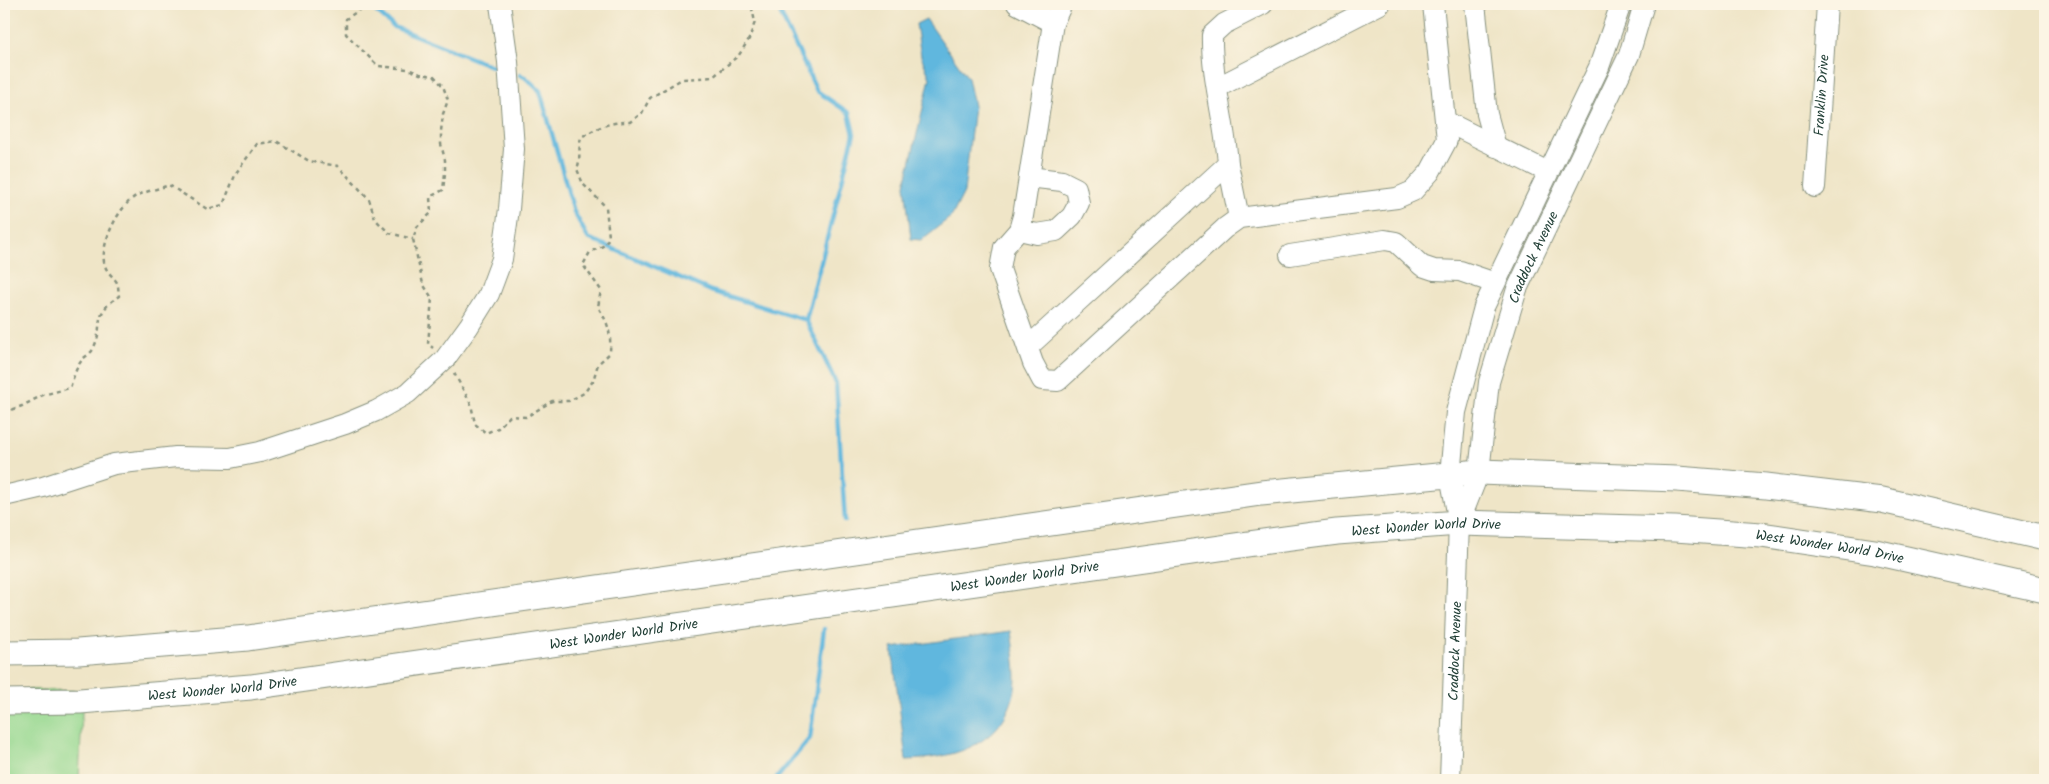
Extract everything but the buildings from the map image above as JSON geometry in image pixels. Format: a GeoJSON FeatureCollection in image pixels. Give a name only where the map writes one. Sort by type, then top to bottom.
{"type":"FeatureCollection","features":[{"type":"Feature","properties":{"kind":"main road"},"geometry":{"type":"LineString","coordinates":[[4,653],[78,652],[248,638],[1261,493],[1479,472],[1677,479],[1766,486],[1882,500],[2045,538]]}},
{"type":"Feature","properties":{"kind":"main road","name":"West Wonder World Drive"},"geometry":{"type":"LineString","coordinates":[[4,702],[80,701],[252,688],[1269,541],[1337,532],[1459,523],[1675,529],[1761,535],[1875,552],[2045,590]]}},
{"type":"Feature","properties":{"kind":"street"},"geometry":{"type":"LineString","coordinates":[[4,496],[43,487],[114,464],[176,457],[230,458],[260,452],[376,412],[408,393],[445,359],[470,326],[489,294],[502,259],[509,209],[514,149],[508,62],[500,4]]}},
{"type":"Feature","properties":{"kind":"street"},"geometry":{"type":"LineString","coordinates":[[1017,4],[1053,23]]}},
{"type":"Feature","properties":{"kind":"street"},"geometry":{"type":"LineString","coordinates":[[1062,4],[1053,23],[1019,230],[1004,247],[1000,268],[1028,347],[1042,380],[1058,381],[1225,228],[1239,218],[1397,198],[1414,191],[1430,172],[1448,140],[1433,4]]}},
{"type":"Feature","properties":{"kind":"street"},"geometry":{"type":"LineString","coordinates":[[1239,218],[1228,164],[1227,145],[1212,51],[1212,35],[1224,24],[1263,4]]}},
{"type":"Feature","properties":{"kind":"street"},"geometry":{"type":"LineString","coordinates":[[1218,87],[1380,4]]}},
{"type":"Feature","properties":{"kind":"street"},"geometry":{"type":"LineString","coordinates":[[1475,4],[1487,114],[1496,146]]}},
{"type":"Feature","properties":{"kind":"street","name":"Craddock Avenue"},"geometry":{"type":"LineString","coordinates":[[1450,780],[1459,523],[1450,475],[1456,412],[1484,307],[1599,67],[1621,4]]}},
{"type":"Feature","properties":{"kind":"street","name":"Craddock Avenue"},"geometry":{"type":"LineString","coordinates":[[1459,523],[1479,472],[1489,382],[1517,289],[1630,55],[1644,4]]}},
{"type":"Feature","properties":{"kind":"street","name":"Franklin Drive"},"geometry":{"type":"LineString","coordinates":[[1815,187],[1827,4]]}},
{"type":"Feature","properties":{"kind":"street"},"geometry":{"type":"LineString","coordinates":[[1445,121],[1548,172]]}},
{"type":"Feature","properties":{"kind":"street"},"geometry":{"type":"LineString","coordinates":[[1028,347],[1228,164]]}},
{"type":"Feature","properties":{"kind":"street"},"geometry":{"type":"LineString","coordinates":[[1019,230],[1038,234],[1056,231],[1072,216],[1079,203],[1076,188],[1062,180],[1029,176]]}},
{"type":"Feature","properties":{"kind":"street"},"geometry":{"type":"LineString","coordinates":[[1290,255],[1385,240],[1396,242],[1422,266],[1434,270],[1460,271],[1495,283]]}},
{"type":"Feature","properties":{"kind":"path"},"geometry":{"type":"LineString","coordinates":[[368,4],[346,19],[346,34],[378,66],[408,68],[420,74],[434,76],[443,86],[448,100],[443,114],[441,131],[445,166],[443,190],[430,197],[431,213],[416,228],[413,239],[423,284],[432,298],[428,344],[452,366],[468,397],[475,424],[486,434],[498,428],[510,416],[526,417],[552,401],[569,401],[584,393],[593,380],[598,364],[610,352],[611,336],[606,320],[598,307],[601,290],[583,265],[590,252],[604,244],[609,237],[606,208],[583,184],[577,169],[580,161],[578,149],[581,137],[598,128],[618,122],[630,122],[642,113],[650,98],[682,79],[713,77],[739,55],[749,39],[755,22],[751,4]]}},
{"type":"Feature","properties":{"kind":"path"},"geometry":{"type":"LineString","coordinates":[[4,412],[22,406],[43,395],[70,388],[82,360],[93,351],[98,333],[99,318],[106,305],[119,296],[118,283],[107,272],[104,246],[124,204],[138,195],[170,185],[208,209],[223,205],[236,173],[257,144],[276,141],[309,160],[338,166],[369,199],[376,219],[389,233],[413,239]]}},
{"type":"Feature","properties":{"kind":"green space"},"geometry":{"type":"Polygon","coordinates":[[[4,689],[83,691],[79,780],[4,780],[4,689]]]}},
{"type":"Feature","properties":{"kind":"water"},"geometry":{"type":"Polygon","coordinates":[[[926,19],[968,78],[974,106],[964,192],[952,216],[921,240],[911,239],[905,185],[930,78],[921,56],[916,24],[926,19]]]}},
{"type":"Feature","properties":{"kind":"water"},"geometry":{"type":"Polygon","coordinates":[[[1011,631],[1016,683],[1009,708],[1000,723],[989,736],[975,745],[960,751],[925,759],[906,760],[892,648],[1011,631]]]}},
{"type":"Feature","properties":{"kind":"waterway"},"geometry":{"type":"LineString","coordinates":[[368,4],[394,27],[501,70]]}},
{"type":"Feature","properties":{"kind":"waterway"},"geometry":{"type":"LineString","coordinates":[[776,4],[817,91],[849,113],[854,134],[806,320],[836,383],[845,521]]}},
{"type":"Feature","properties":{"kind":"waterway"},"geometry":{"type":"LineString","coordinates":[[520,75],[525,77],[540,91],[574,212],[588,238],[711,291],[806,320]]}},
{"type":"Feature","properties":{"kind":"waterway"},"geometry":{"type":"LineString","coordinates":[[775,780],[810,738],[824,629]]}}]}
